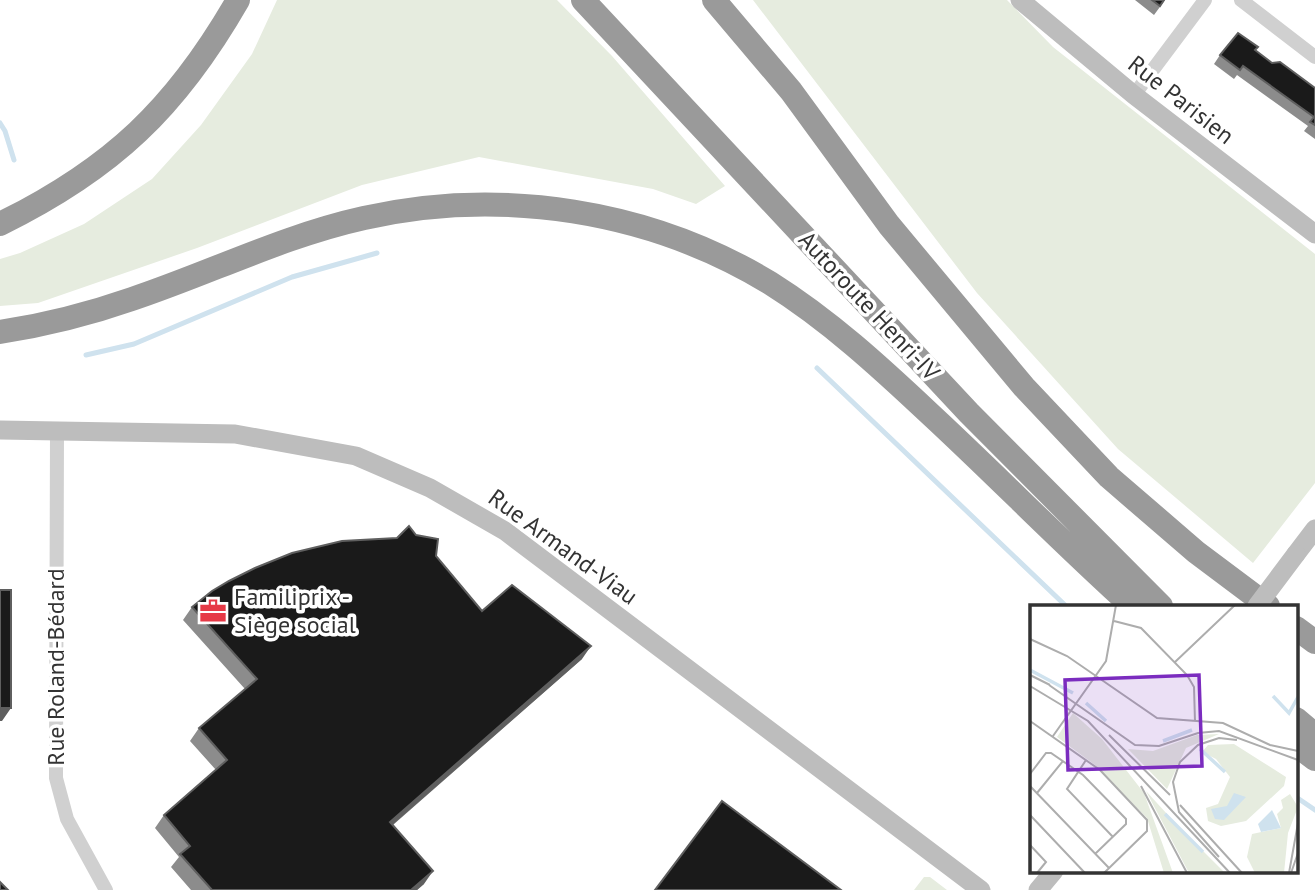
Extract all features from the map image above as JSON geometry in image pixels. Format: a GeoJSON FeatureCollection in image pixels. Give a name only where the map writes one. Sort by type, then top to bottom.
{"type":"FeatureCollection","features":[{"type":"Feature","properties":{"kind":"highway"},"geometry":{"type":"LineString","coordinates":[[0,224],[35,207],[86,174],[143,129],[213,44],[238,0]]}},
{"type":"Feature","properties":{"kind":"highway","name":"Autoroute Henri-IV"},"geometry":{"type":"LineString","coordinates":[[583,0],[969,413],[1159,605]]}},
{"type":"Feature","properties":{"kind":"highway"},"geometry":{"type":"LineString","coordinates":[[714,0],[790,91]]}},
{"type":"Feature","properties":{"kind":"highway"},"geometry":{"type":"LineString","coordinates":[[727,0],[889,225],[1024,387],[1109,477],[1196,552],[1265,605]]}},
{"type":"Feature","properties":{"kind":"highway"},"geometry":{"type":"LineString","coordinates":[[0,332],[86,314],[276,244],[364,218],[412,209],[501,205],[551,207],[600,216],[647,228],[729,262],[769,283],[811,311],[874,361],[1130,605]]}},
{"type":"Feature","properties":{"kind":"highway"},"geometry":{"type":"LineString","coordinates":[[1298,629],[1315,642]]}},
{"type":"Feature","properties":{"kind":"highway"},"geometry":{"type":"LineString","coordinates":[[1298,721],[1315,734]]}},
{"type":"Feature","properties":{"kind":"highway"},"geometry":{"type":"LineString","coordinates":[[1298,746],[1315,759]]}},
{"type":"Feature","properties":{"kind":"street","name":"Rue Parisien"},"geometry":{"type":"LineString","coordinates":[[1020,0],[1134,95],[1315,234]]}},
{"type":"Feature","properties":{"kind":"street"},"geometry":{"type":"LineString","coordinates":[[1134,95],[1205,0]]}},
{"type":"Feature","properties":{"kind":"street"},"geometry":{"type":"LineString","coordinates":[[1241,0],[1315,57]]}},
{"type":"Feature","properties":{"kind":"street","name":"Rue Armand-Viau"},"geometry":{"type":"LineString","coordinates":[[0,430],[235,434],[356,456],[430,488],[505,531],[981,890]]}},
{"type":"Feature","properties":{"kind":"street","name":"Rue Roland-Bédard"},"geometry":{"type":"LineString","coordinates":[[57,431],[56,778],[67,819],[106,890]]}},
{"type":"Feature","properties":{"kind":"street"},"geometry":{"type":"LineString","coordinates":[[1258,605],[1315,529]]}},
{"type":"Feature","properties":{"kind":"street"},"geometry":{"type":"LineString","coordinates":[[1038,890],[1053,872]]}},
{"type":"Feature","properties":{"kind":"shaded area"},"geometry":{"type":"Polygon","coordinates":[[[277,0],[557,0],[612,56],[725,186],[696,204],[653,189],[479,157],[362,185],[197,248],[38,303],[0,306],[0,259],[20,253],[84,224],[152,179],[201,125],[252,54],[277,0]]]}},
{"type":"Feature","properties":{"kind":"shaded area"},"geometry":{"type":"Polygon","coordinates":[[[753,0],[1007,0],[1053,47],[1315,254],[1315,483],[1253,563],[1118,449],[977,293],[753,0]]]}},
{"type":"Feature","properties":{"kind":"shaded area"},"geometry":{"type":"Polygon","coordinates":[[[924,877],[930,877],[947,890],[914,890],[924,877]]]}},
{"type":"Feature","properties":{"kind":"building"},"geometry":{"type":"Polygon","coordinates":[[[1152,0],[1164,0],[1160,6],[1152,0]]]}},
{"type":"Feature","properties":{"kind":"building"},"geometry":{"type":"Polygon","coordinates":[[[1238,33],[1258,47],[1255,50],[1272,63],[1280,62],[1315,88],[1315,125],[1310,122],[1314,117],[1243,66],[1240,70],[1220,55],[1238,33]]]}},
{"type":"Feature","properties":{"kind":"building"},"geometry":{"type":"Polygon","coordinates":[[[409,526],[416,535],[438,539],[436,556],[482,611],[512,585],[591,646],[390,822],[433,871],[411,890],[212,890],[180,854],[190,846],[164,815],[227,760],[199,728],[257,679],[192,607],[229,581],[292,553],[342,541],[397,538],[409,526]]]}},
{"type":"Feature","properties":{"kind":"building"},"geometry":{"type":"Polygon","coordinates":[[[0,590],[11,590],[11,708],[0,708],[0,590]]]}},
{"type":"Feature","properties":{"kind":"building"},"geometry":{"type":"Polygon","coordinates":[[[722,801],[841,890],[655,890],[722,801]]]}},
{"type":"Feature","properties":{"kind":"building"},"geometry":{"type":"Polygon","coordinates":[[[0,882],[8,890],[0,890],[0,882]]]}},
{"type":"Feature","properties":{"kind":"waterway"},"geometry":{"type":"LineString","coordinates":[[0,123],[14,160]]}},
{"type":"Feature","properties":{"kind":"waterway"},"geometry":{"type":"LineString","coordinates":[[86,355],[134,344],[292,277],[377,253]]}},
{"type":"Feature","properties":{"kind":"waterway"},"geometry":{"type":"LineString","coordinates":[[817,368],[1065,605]]}},
{"type":"Feature","properties":{"kind":"waterway"},"geometry":{"type":"LineString","coordinates":[[1298,798],[1315,810]]}},
{"type":"Feature","properties":{"kind":"place","name":"Familiprix - Siège social"},"geometry":{"type":"Point","coordinates":[213,611]}}]}
